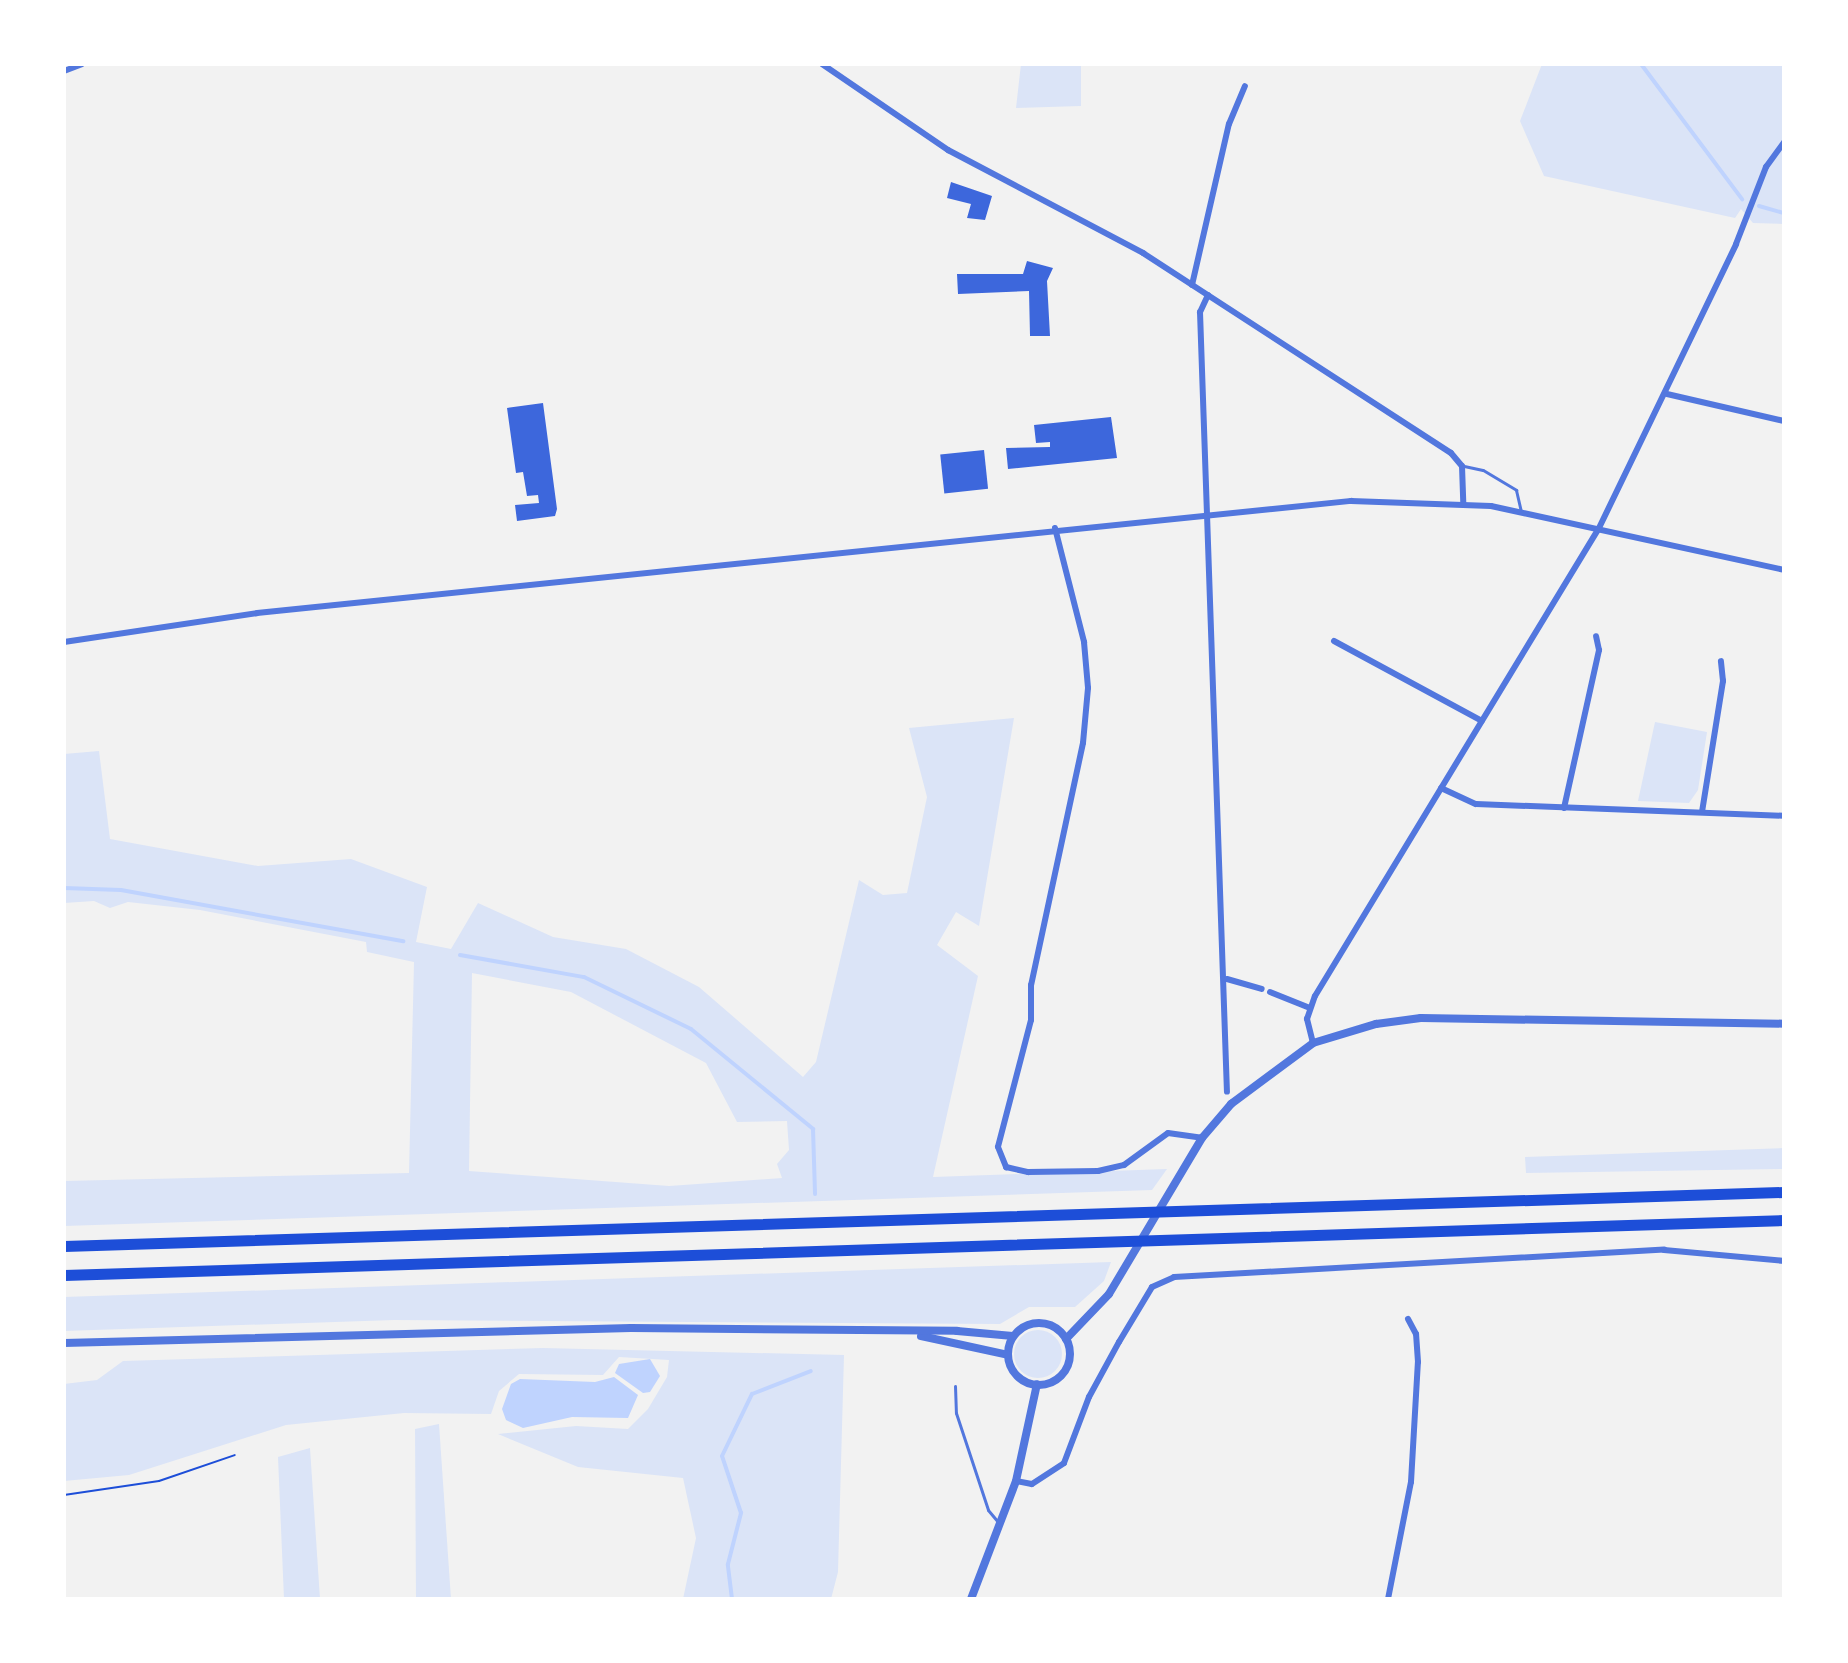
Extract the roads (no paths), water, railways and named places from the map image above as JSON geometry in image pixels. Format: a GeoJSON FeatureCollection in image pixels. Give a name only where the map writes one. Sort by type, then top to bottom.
{"type":"FeatureCollection","features":[{"type":"Feature","properties":{"kind":"highway"},"geometry":{"type":"LineString","coordinates":[[64,1246],[1784,1192]]}},
{"type":"Feature","properties":{"kind":"highway"},"geometry":{"type":"LineString","coordinates":[[64,1275],[1784,1220]]}},
{"type":"Feature","properties":{"kind":"street"},"geometry":{"type":"LineString","coordinates":[[64,71],[82,64]]}},
{"type":"Feature","properties":{"kind":"street"},"geometry":{"type":"LineString","coordinates":[[822,64],[948,150],[1192,285],[1451,453],[1462,466],[1463,504]]}},
{"type":"Feature","properties":{"kind":"street"},"geometry":{"type":"LineString","coordinates":[[1192,285],[1229,124],[1245,86]]}},
{"type":"Feature","properties":{"kind":"street"},"geometry":{"type":"LineString","coordinates":[[1313,1043],[1310,1008],[1599,528],[1667,394],[1766,167],[1784,142]]}},
{"type":"Feature","properties":{"kind":"street"},"geometry":{"type":"LineString","coordinates":[[1208,295],[1200,312],[1211,514],[1227,979],[1227,1092]]}},
{"type":"Feature","properties":{"kind":"street"},"geometry":{"type":"LineString","coordinates":[[1667,394],[1784,421]]}},
{"type":"Feature","properties":{"kind":"street"},"geometry":{"type":"LineString","coordinates":[[64,642],[257,613],[1055,528],[1351,501],[1463,504],[1521,511],[1784,570]]}},
{"type":"Feature","properties":{"kind":"street"},"geometry":{"type":"LineString","coordinates":[[1055,528],[1084,642],[1088,688],[1083,743],[1031,985],[1031,1020],[998,1147],[1006,1167],[1028,1172],[1098,1171],[1124,1165],[1168,1133],[1202,1138]]}},
{"type":"Feature","properties":{"kind":"street"},"geometry":{"type":"LineString","coordinates":[[1564,808],[1599,650],[1596,636]]}},
{"type":"Feature","properties":{"kind":"street"},"geometry":{"type":"LineString","coordinates":[[1334,641],[1482,721]]}},
{"type":"Feature","properties":{"kind":"street"},"geometry":{"type":"LineString","coordinates":[[1702,812],[1723,681],[1721,661]]}},
{"type":"Feature","properties":{"kind":"street"},"geometry":{"type":"LineString","coordinates":[[1441,788],[1476,804],[1784,816]]}},
{"type":"Feature","properties":{"kind":"street"},"geometry":{"type":"LineString","coordinates":[[1227,979],[1262,989]]}},
{"type":"Feature","properties":{"kind":"street"},"geometry":{"type":"LineString","coordinates":[[1270,992],[1310,1008]]}},
{"type":"Feature","properties":{"kind":"street"},"geometry":{"type":"LineString","coordinates":[[1037,1384],[1065,1370],[1066,1339],[1098,1310],[1182,1166],[1202,1138],[1231,1104],[1313,1043],[1376,1024],[1421,1018],[1784,1024]]}},
{"type":"Feature","properties":{"kind":"street"},"geometry":{"type":"LineString","coordinates":[[1016,1481],[1032,1484],[1064,1463],[1089,1397],[1119,1342],[1152,1287],[1174,1277],[1664,1250],[1784,1261]]}},
{"type":"Feature","properties":{"kind":"street"},"geometry":{"type":"LineString","coordinates":[[1388,1599],[1411,1482],[1418,1362],[1408,1319]]}},
{"type":"Feature","properties":{"kind":"street"},"geometry":{"type":"LineString","coordinates":[[64,1343],[631,1328],[1013,1336],[1040,1323],[1066,1339]]}},
{"type":"Feature","properties":{"kind":"street"},"geometry":{"type":"LineString","coordinates":[[908,1333],[1008,1355]]}},
{"type":"Feature","properties":{"kind":"street"},"geometry":{"type":"LineString","coordinates":[[1013,1336],[1008,1355],[1014,1372],[1037,1384]]}},
{"type":"Feature","properties":{"kind":"street"},"geometry":{"type":"LineString","coordinates":[[971,1599],[1016,1481],[1037,1384]]}},
{"type":"Feature","properties":{"kind":"lane"},"geometry":{"type":"LineString","coordinates":[[1462,466],[1483,470],[1516,490],[1521,511]]}},
{"type":"Feature","properties":{"kind":"lane"},"geometry":{"type":"LineString","coordinates":[[955,1386],[956,1413],[988,1510],[998,1522]]}},
{"type":"Feature","properties":{"kind":"water"},"geometry":{"type":"Polygon","coordinates":[[[650,1359],[660,1376],[650,1392],[643,1393],[615,1373],[619,1364],[650,1359]]]}},
{"type":"Feature","properties":{"kind":"water"},"geometry":{"type":"Polygon","coordinates":[[[614,1377],[638,1395],[628,1418],[572,1417],[523,1428],[506,1420],[502,1409],[511,1384],[520,1379],[595,1382],[614,1377]]]}},
{"type":"Feature","properties":{"kind":"waterway"},"geometry":{"type":"LineString","coordinates":[[1641,64],[1742,199]]}},
{"type":"Feature","properties":{"kind":"waterway"},"geometry":{"type":"LineString","coordinates":[[1759,206],[1784,213]]}},
{"type":"Feature","properties":{"kind":"waterway"},"geometry":{"type":"LineString","coordinates":[[64,888],[121,890],[403,941]]}},
{"type":"Feature","properties":{"kind":"waterway"},"geometry":{"type":"LineString","coordinates":[[460,955],[584,977],[691,1029],[813,1129],[815,1194]]}},
{"type":"Feature","properties":{"kind":"waterway"},"geometry":{"type":"LineString","coordinates":[[732,1599],[728,1564],[741,1513],[722,1456],[752,1394],[811,1371]]}}]}
